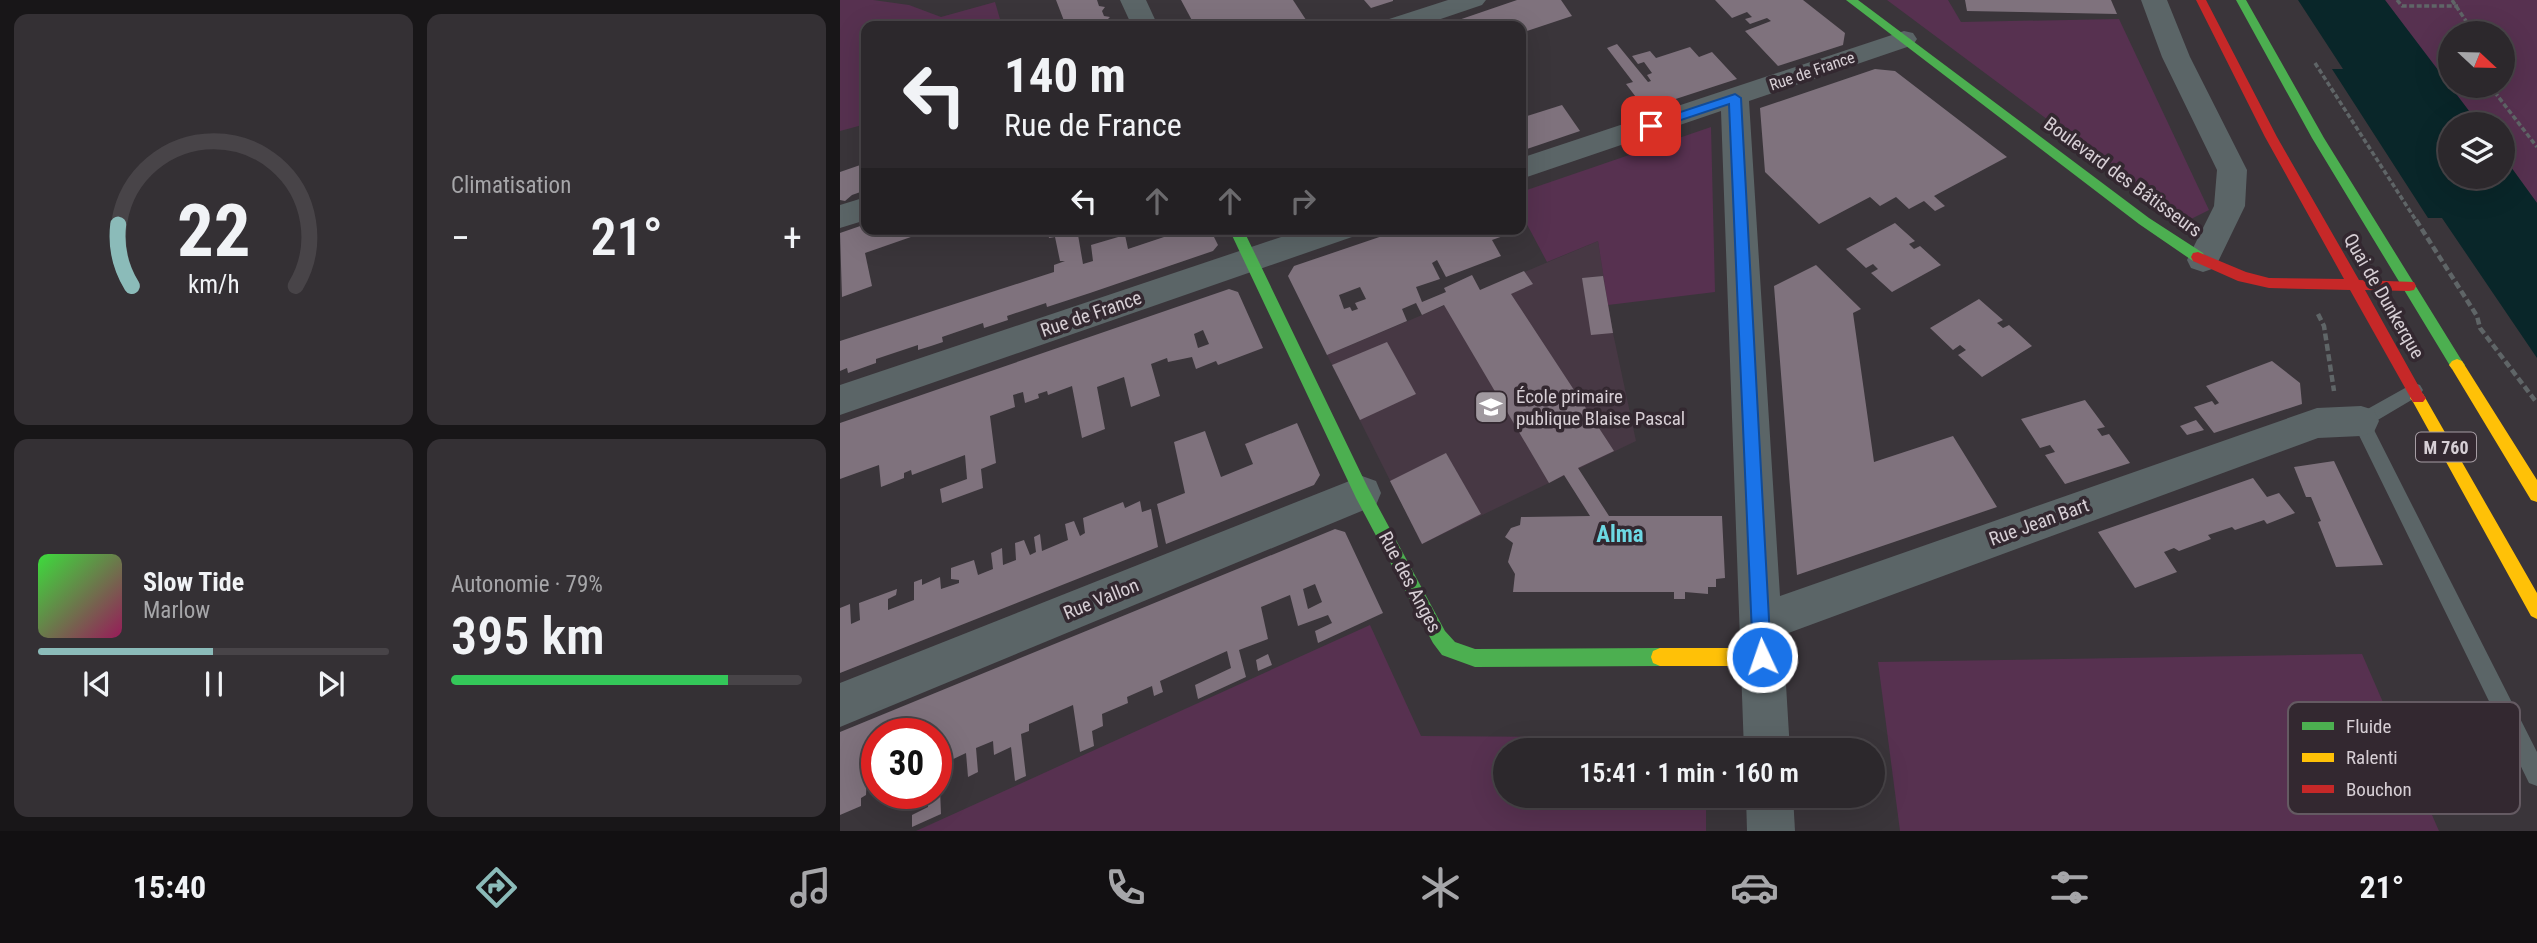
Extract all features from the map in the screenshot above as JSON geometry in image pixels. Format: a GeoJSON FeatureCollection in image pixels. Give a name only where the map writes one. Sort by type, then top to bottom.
{"type":"FeatureCollection","features":[{"type":"Feature","properties":{"kind":"main road","name":"Boulevard des Bâtisseurs"},"geometry":{"type":"LineString","coordinates":[[1851,0],[2203,260],[2246,279],[2305,284],[2409,286]]}},
{"type":"Feature","properties":{"kind":"main road","name":"Quai de Dunkerque"},"geometry":{"type":"LineString","coordinates":[[2201,0],[2253,104],[2537,610]]}},
{"type":"Feature","properties":{"kind":"main road","name":"Quai de Dunkerque"},"geometry":{"type":"LineString","coordinates":[[2241,0],[2294,98],[2537,495]]}},
{"type":"Feature","properties":{"kind":"main road","name":"Rue des Anges"},"geometry":{"type":"LineString","coordinates":[[1240,235],[1362,493],[1438,637],[1457,654],[1475,658],[1761,640]]}},
{"type":"Feature","properties":{"kind":"street"},"geometry":{"type":"LineString","coordinates":[[1133,0],[1143,21]]}},
{"type":"Feature","properties":{"kind":"street"},"geometry":{"type":"LineString","coordinates":[[1410,21],[1474,0]]}},
{"type":"Feature","properties":{"kind":"street"},"geometry":{"type":"LineString","coordinates":[[2154,0],[2176,57],[2232,170],[2233,198],[2203,260]]}},
{"type":"Feature","properties":{"kind":"street","name":"Rue de France"},"geometry":{"type":"LineString","coordinates":[[1526,167],[1904,39]]}},
{"type":"Feature","properties":{"kind":"street"},"geometry":{"type":"LineString","coordinates":[[1735,98],[1766,738]]}},
{"type":"Feature","properties":{"kind":"street"},"geometry":{"type":"LineString","coordinates":[[840,217],[861,210]]}},
{"type":"Feature","properties":{"kind":"street","name":"Rue de France"},"geometry":{"type":"LineString","coordinates":[[840,400],[1324,235]]}},
{"type":"Feature","properties":{"kind":"street","name":"Rue Jean Bart"},"geometry":{"type":"LineString","coordinates":[[1761,640],[2185,469],[2317,423],[2361,421]]}},
{"type":"Feature","properties":{"kind":"street","name":"Rue Vallon"},"geometry":{"type":"LineString","coordinates":[[840,705],[1362,493]]}},
{"type":"Feature","properties":{"kind":"street"},"geometry":{"type":"LineString","coordinates":[[1770,808],[1771,831]]}},
{"type":"Feature","properties":{"kind":"lane"},"geometry":{"type":"LineString","coordinates":[[2414,390],[2361,421],[2501,702]]}},
{"type":"Feature","properties":{"kind":"lane"},"geometry":{"type":"LineString","coordinates":[[2520,741],[2537,775]]}},
{"type":"Feature","properties":{"kind":"path"},"geometry":{"type":"LineString","coordinates":[[2398,0],[2402,6],[2458,6]]}},
{"type":"Feature","properties":{"kind":"path"},"geometry":{"type":"LineString","coordinates":[[2452,0],[2467,21]]}},
{"type":"Feature","properties":{"kind":"path"},"geometry":{"type":"LineString","coordinates":[[2310,55],[2477,316],[2480,328],[2537,403]]}},
{"type":"Feature","properties":{"kind":"path"},"geometry":{"type":"LineString","coordinates":[[2499,98],[2537,147]]}},
{"type":"Feature","properties":{"kind":"path"},"geometry":{"type":"LineString","coordinates":[[2305,284],[2324,326],[2334,388],[2329,411],[2317,423]]}},
{"type":"Feature","properties":{"kind":"shaded area"},"geometry":{"type":"Polygon","coordinates":[[[840,0],[873,0],[909,5],[941,17],[995,2],[1001,21],[861,21],[861,125],[840,131],[840,0]]]}},
{"type":"Feature","properties":{"kind":"shaded area"},"geometry":{"type":"Polygon","coordinates":[[[1887,0],[1948,0],[1961,22],[2119,19],[2209,210],[2185,222],[1887,0]]]}},
{"type":"Feature","properties":{"kind":"shaded area"},"geometry":{"type":"Polygon","coordinates":[[[2385,0],[2537,0],[2537,203],[2515,173],[2515,112],[2467,112],[2457,98],[2515,98],[2515,21],[2438,21],[2438,72],[2385,0]]]}},
{"type":"Feature","properties":{"kind":"shaded area"},"geometry":{"type":"Polygon","coordinates":[[[1711,127],[1715,292],[1608,305],[1598,241],[1547,262],[1526,222],[1526,190],[1711,127]]]}},
{"type":"Feature","properties":{"kind":"shaded area","name":"École primaire publique Blaise Pascal"},"geometry":{"type":"Polygon","coordinates":[[[1598,241],[1613,333],[1636,441],[1422,544],[1327,355],[1598,241]]]}},
{"type":"Feature","properties":{"kind":"shaded area"},"geometry":{"type":"Polygon","coordinates":[[[1370,625],[1421,736],[1706,738],[1493,738],[1493,808],[1706,808],[1706,831],[916,831],[1370,625]]]}},
{"type":"Feature","properties":{"kind":"shaded area"},"geometry":{"type":"Polygon","coordinates":[[[2362,654],[2383,702],[2288,702],[2288,814],[2432,814],[2439,831],[1900,831],[1878,662],[2362,654]]]}},
{"type":"Feature","properties":{"kind":"water"},"geometry":{"type":"Polygon","coordinates":[[[2298,0],[2385,0],[2438,70],[2438,98],[2459,98],[2470,112],[2438,112],[2438,189],[2515,189],[2515,173],[2537,203],[2537,358],[2442,218],[2428,218],[2332,69],[2343,69],[2298,0]]]}},
{"type":"Feature","properties":{"kind":"building"},"geometry":{"type":"Polygon","coordinates":[[[1056,0],[1097,0],[1099,6],[1105,7],[1102,11],[1104,16],[1110,17],[1106,21],[1064,21],[1056,0]]]}},
{"type":"Feature","properties":{"kind":"building"},"geometry":{"type":"Polygon","coordinates":[[[1181,0],[1293,0],[1307,21],[1192,21],[1181,0]]]}},
{"type":"Feature","properties":{"kind":"building"},"geometry":{"type":"Polygon","coordinates":[[[1364,0],[1393,0],[1393,1],[1371,8],[1364,0]]]}},
{"type":"Feature","properties":{"kind":"building"},"geometry":{"type":"Polygon","coordinates":[[[1517,0],[1561,0],[1572,16],[1526,31],[1526,21],[1456,21],[1517,0]]]}},
{"type":"Feature","properties":{"kind":"building"},"geometry":{"type":"Polygon","coordinates":[[[1715,0],[1803,0],[1845,33],[1843,45],[1778,66],[1745,31],[1771,21],[1767,18],[1750,24],[1745,19],[1752,17],[1747,12],[1732,18],[1715,0]]]}},
{"type":"Feature","properties":{"kind":"building"},"geometry":{"type":"Polygon","coordinates":[[[1965,0],[2111,0],[2117,14],[1967,11],[1965,0]]]}},
{"type":"Feature","properties":{"kind":"building"},"geometry":{"type":"Polygon","coordinates":[[[1617,44],[1648,82],[1651,81],[1647,75],[1652,73],[1644,62],[1638,64],[1632,56],[1650,51],[1656,58],[1690,47],[1699,57],[1712,52],[1737,79],[1645,109],[1626,84],[1633,82],[1607,48],[1617,44]]]}},
{"type":"Feature","properties":{"kind":"building"},"geometry":{"type":"Polygon","coordinates":[[[1875,69],[1895,71],[2007,157],[1934,196],[1945,206],[1935,211],[1924,201],[1909,209],[1896,197],[1880,206],[1870,197],[1819,224],[1765,172],[1760,108],[1875,69]]]}},
{"type":"Feature","properties":{"kind":"building"},"geometry":{"type":"Polygon","coordinates":[[[1562,105],[1580,131],[1526,149],[1526,116],[1562,105]]]}},
{"type":"Feature","properties":{"kind":"building"},"geometry":{"type":"Polygon","coordinates":[[[861,165],[861,192],[845,201],[840,200],[840,172],[861,165]]]}},
{"type":"Feature","properties":{"kind":"building"},"geometry":{"type":"Polygon","coordinates":[[[1895,223],[1915,241],[1909,244],[1914,249],[1920,246],[1941,265],[1892,292],[1871,273],[1878,269],[1873,264],[1866,268],[1846,249],[1895,223]]]}},
{"type":"Feature","properties":{"kind":"building"},"geometry":{"type":"Polygon","coordinates":[[[861,226],[861,235],[917,235],[865,253],[872,286],[842,297],[840,233],[861,226]]]}},
{"type":"Feature","properties":{"kind":"building"},"geometry":{"type":"Polygon","coordinates":[[[1048,235],[1078,235],[1083,264],[1093,261],[1091,245],[1125,235],[1128,249],[1167,235],[1213,235],[1218,245],[1213,251],[1090,293],[1047,307],[1046,303],[1007,316],[1008,320],[984,328],[983,323],[942,337],[943,342],[931,346],[918,350],[918,345],[876,359],[876,363],[848,373],[847,368],[840,371],[840,341],[1054,272],[1054,265],[1065,261],[1060,261],[1055,237],[1049,238],[1048,235]]]}},
{"type":"Feature","properties":{"kind":"building"},"geometry":{"type":"Polygon","coordinates":[[[1385,235],[1506,235],[1492,240],[1501,256],[1446,277],[1437,260],[1432,263],[1440,279],[1416,287],[1422,302],[1446,292],[1444,288],[1472,275],[1480,290],[1524,271],[1533,284],[1511,294],[1614,451],[1578,468],[1609,516],[1722,516],[1725,578],[1716,579],[1716,587],[1708,587],[1708,594],[1685,592],[1685,599],[1674,599],[1674,592],[1513,592],[1515,574],[1508,562],[1513,543],[1505,537],[1511,528],[1520,525],[1521,517],[1590,516],[1564,475],[1549,483],[1444,305],[1422,315],[1416,303],[1402,309],[1407,321],[1327,355],[1288,276],[1294,266],[1385,235]],[[1360,287],[1339,295],[1344,309],[1358,309],[1355,303],[1366,299],[1360,287]]]}},
{"type":"Feature","properties":{"kind":"building"},"geometry":{"type":"Polygon","coordinates":[[[1816,265],[1861,309],[1853,313],[1874,462],[1953,436],[1997,507],[1797,575],[1774,286],[1816,265]]]}},
{"type":"Feature","properties":{"kind":"building"},"geometry":{"type":"Polygon","coordinates":[[[1603,276],[1613,333],[1591,335],[1582,278],[1603,276]]]}},
{"type":"Feature","properties":{"kind":"building"},"geometry":{"type":"Polygon","coordinates":[[[1229,289],[1238,292],[1263,348],[1218,365],[1216,361],[1196,369],[1192,357],[1168,362],[1167,358],[1151,364],[1160,396],[1131,407],[1124,377],[1097,387],[1105,429],[1082,438],[1072,386],[1048,395],[1047,391],[1038,394],[1039,398],[1025,403],[1023,392],[1013,395],[1015,407],[990,416],[996,463],[981,469],[983,488],[942,503],[940,489],[967,479],[965,455],[912,475],[911,470],[904,473],[904,478],[881,487],[879,465],[840,479],[840,423],[1229,289]],[[1203,330],[1194,334],[1198,348],[1209,344],[1203,330]]]}},
{"type":"Feature","properties":{"kind":"building"},"geometry":{"type":"Polygon","coordinates":[[[1979,299],[2003,320],[1997,323],[2003,328],[2009,325],[2032,346],[1982,377],[1958,355],[1966,350],[1960,345],[1953,350],[1930,328],[1979,299]]]}},
{"type":"Feature","properties":{"kind":"building"},"geometry":{"type":"Polygon","coordinates":[[[1387,342],[1416,394],[1360,420],[1332,365],[1387,342]]]}},
{"type":"Feature","properties":{"kind":"building"},"geometry":{"type":"Polygon","coordinates":[[[2272,361],[2300,383],[2302,404],[2214,433],[2194,407],[2212,401],[2215,405],[2219,403],[2206,386],[2272,361]]]}},
{"type":"Feature","properties":{"kind":"building"},"geometry":{"type":"Polygon","coordinates":[[[2085,400],[2105,427],[2097,429],[2102,436],[2109,434],[2130,463],[2065,484],[2045,455],[2055,452],[2050,445],[2040,448],[2021,419],[2085,400]]]}},
{"type":"Feature","properties":{"kind":"building"},"geometry":{"type":"Polygon","coordinates":[[[2196,420],[2204,430],[2187,435],[2180,426],[2196,420]]]}},
{"type":"Feature","properties":{"kind":"building"},"geometry":{"type":"Polygon","coordinates":[[[1297,423],[1320,475],[1314,485],[1166,544],[1157,504],[1185,493],[1174,442],[1205,431],[1221,477],[1253,464],[1245,444],[1297,423]]]}},
{"type":"Feature","properties":{"kind":"building"},"geometry":{"type":"Polygon","coordinates":[[[1446,453],[1481,514],[1422,544],[1390,481],[1446,453]]]}},
{"type":"Feature","properties":{"kind":"building"},"geometry":{"type":"Polygon","coordinates":[[[2334,461],[2383,565],[2336,567],[2311,497],[2306,497],[2294,467],[2334,461]]]}},
{"type":"Feature","properties":{"kind":"building"},"geometry":{"type":"Polygon","coordinates":[[[2253,478],[2267,497],[2279,493],[2295,513],[2267,524],[2264,520],[2235,530],[2232,527],[2208,535],[2211,539],[2179,551],[2174,548],[2164,552],[2177,572],[2135,588],[2098,532],[2253,478]]]}},
{"type":"Feature","properties":{"kind":"building"},"geometry":{"type":"Polygon","coordinates":[[[1140,501],[1142,512],[1151,509],[1158,547],[840,673],[840,608],[850,604],[851,624],[860,620],[859,603],[897,589],[896,595],[888,599],[888,610],[914,600],[914,582],[922,579],[922,585],[940,577],[941,589],[959,583],[959,580],[951,579],[951,568],[974,560],[978,575],[993,569],[991,553],[1002,548],[1003,565],[1016,560],[1015,543],[1024,540],[1030,555],[1036,552],[1034,537],[1040,534],[1042,551],[1068,540],[1065,524],[1074,521],[1080,536],[1085,533],[1083,518],[1123,502],[1125,508],[1140,501]]]}},
{"type":"Feature","properties":{"kind":"building"},"geometry":{"type":"Polygon","coordinates":[[[1335,529],[1345,532],[1383,613],[1318,643],[1315,631],[1332,623],[1328,615],[1298,626],[1290,595],[1261,607],[1268,639],[1239,650],[1246,677],[1198,699],[1195,685],[1231,668],[1227,651],[1160,681],[1163,692],[1154,696],[1152,686],[1127,697],[1128,703],[1102,714],[1103,726],[1092,731],[1094,746],[1080,752],[1073,705],[1029,724],[1029,731],[1021,734],[1026,776],[1015,781],[1011,747],[994,755],[993,741],[976,748],[978,772],[968,777],[966,753],[952,760],[952,718],[874,718],[1335,529]],[[1315,584],[1303,589],[1308,609],[1322,602],[1315,584]]]}},
{"type":"Feature","properties":{"kind":"building"},"geometry":{"type":"Polygon","coordinates":[[[1268,654],[1272,665],[1258,671],[1256,660],[1268,654]]]}},
{"type":"Feature","properties":{"kind":"building"},"geometry":{"type":"Polygon","coordinates":[[[861,723],[861,806],[840,815],[840,732],[861,723]]]}},
{"type":"Feature","properties":{"kind":"building"},"geometry":{"type":"Polygon","coordinates":[[[924,809],[941,809],[941,814],[912,827],[912,815],[924,809]]]}},
{"type":"Feature","properties":{"kind":"traffic: fast"},"geometry":{"type":"LineString","coordinates":[[1851,0],[2144,221],[2198,257]]}},
{"type":"Feature","properties":{"kind":"traffic: fast"},"geometry":{"type":"LineString","coordinates":[[2241,0],[2318,138],[2457,365]]}},
{"type":"Feature","properties":{"kind":"traffic: fast"},"geometry":{"type":"LineString","coordinates":[[1239,235],[1362,493],[1439,637],[1449,649],[1475,658],[1660,657]]}},
{"type":"Feature","properties":{"kind":"traffic: slow"},"geometry":{"type":"LineString","coordinates":[[2457,365],[2537,495]]}},
{"type":"Feature","properties":{"kind":"traffic: slow"},"geometry":{"type":"LineString","coordinates":[[2418,398],[2537,610]]}},
{"type":"Feature","properties":{"kind":"traffic: slow"},"geometry":{"type":"LineString","coordinates":[[1660,657],[1762,657]]}},
{"type":"Feature","properties":{"kind":"traffic: jam"},"geometry":{"type":"LineString","coordinates":[[2201,0],[2271,137],[2418,398]]}},
{"type":"Feature","properties":{"kind":"traffic: jam"},"geometry":{"type":"LineString","coordinates":[[2198,257],[2243,277],[2269,283],[2409,286]]}},
{"type":"Feature","properties":{"kind":"place","name":"École primaire publique Blaise Pascal"},"geometry":{"type":"Point","coordinates":[1491,407]}},
{"type":"Feature","properties":{"kind":"district","name":"Alma"},"geometry":{"type":"Point","coordinates":[1620,534]}},
{"type":"Feature","properties":{"kind":"route"},"geometry":{"type":"LineString","coordinates":[[1651,126],[1735,98],[1762,657]]}}]}
